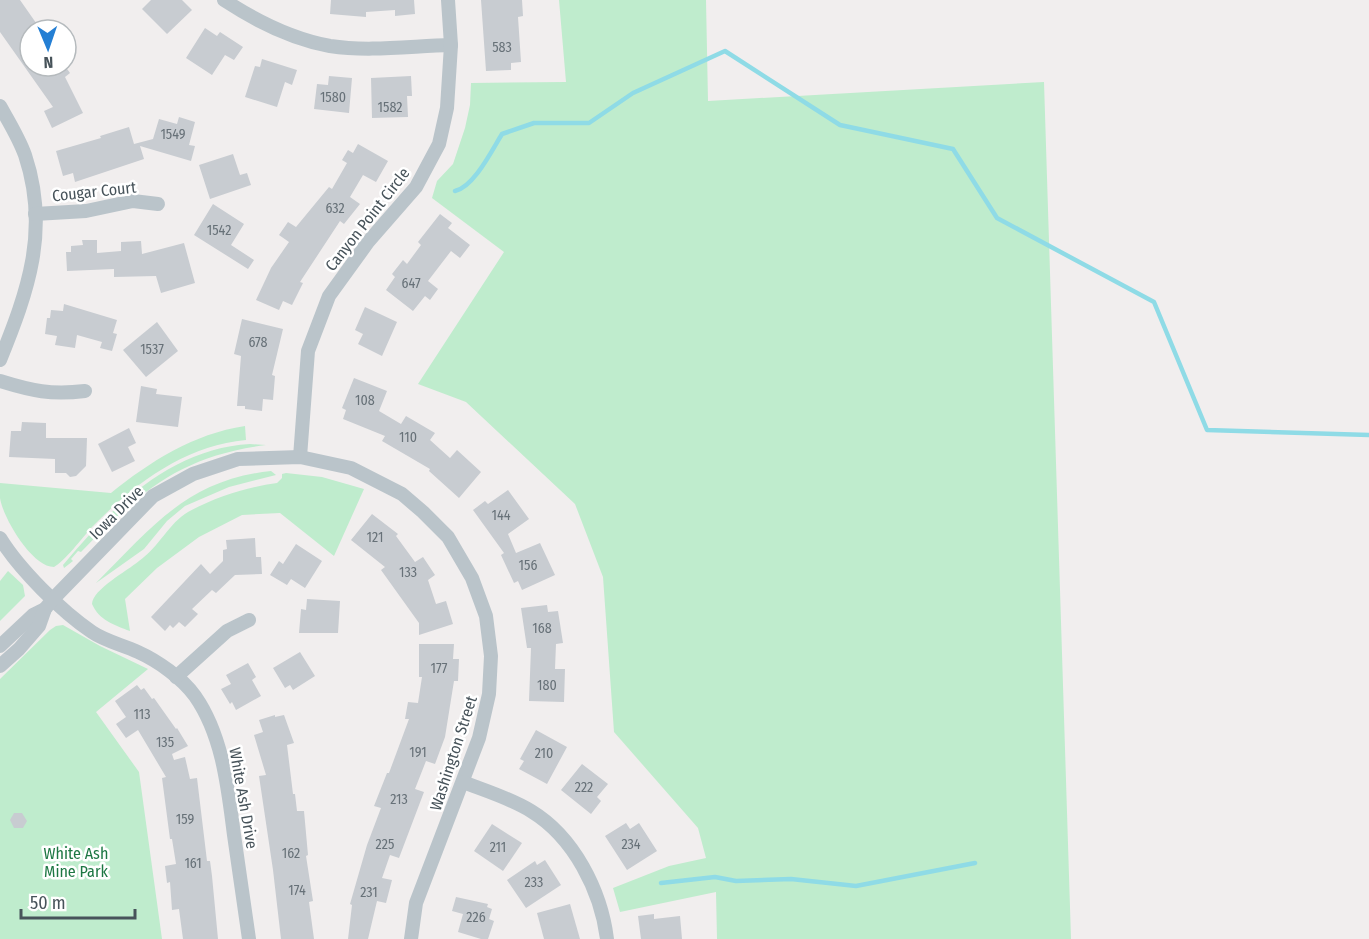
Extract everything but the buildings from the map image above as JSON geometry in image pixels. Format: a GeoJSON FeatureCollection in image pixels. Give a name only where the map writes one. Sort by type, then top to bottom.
{"type":"FeatureCollection","features":[{"type":"Feature","properties":{"kind":"street"},"geometry":{"type":"LineString","coordinates":[[224,0],[275,30],[330,45],[369,48],[451,45]]}},
{"type":"Feature","properties":{"kind":"street","name":"Canyon Point Circle"},"geometry":{"type":"LineString","coordinates":[[300,457],[308,351],[329,296],[368,242],[417,187],[439,144],[447,108],[451,45],[448,0]]}},
{"type":"Feature","properties":{"kind":"street"},"geometry":{"type":"LineString","coordinates":[[0,106],[25,156],[32,185],[36,242],[24,299],[0,360]]}},
{"type":"Feature","properties":{"kind":"street","name":"Cougar Court"},"geometry":{"type":"LineString","coordinates":[[35,214],[86,211],[133,201],[158,204]]}},
{"type":"Feature","properties":{"kind":"street"},"geometry":{"type":"LineString","coordinates":[[0,381],[41,393],[85,391]]}},
{"type":"Feature","properties":{"kind":"street","name":"Iowa Drive"},"geometry":{"type":"LineString","coordinates":[[0,646],[33,615],[49,604],[153,496],[193,474],[238,459],[300,457]]}},
{"type":"Feature","properties":{"kind":"street","name":"Washington Street"},"geometry":{"type":"LineString","coordinates":[[300,457],[351,468],[402,494],[448,537],[472,578],[486,616],[490,656],[489,694],[478,738],[463,782],[417,903],[411,939]]}},
{"type":"Feature","properties":{"kind":"street"},"geometry":{"type":"LineString","coordinates":[[0,538],[49,604]]}},
{"type":"Feature","properties":{"kind":"street","name":"Iowa Drive"},"geometry":{"type":"LineString","coordinates":[[0,666],[39,626],[49,604]]}},
{"type":"Feature","properties":{"kind":"street","name":"White Ash Drive"},"geometry":{"type":"LineString","coordinates":[[49,604],[93,633],[140,653],[176,677],[195,696],[212,728],[220,751],[228,789],[249,939]]}},
{"type":"Feature","properties":{"kind":"street"},"geometry":{"type":"LineString","coordinates":[[176,677],[227,631],[249,620]]}},
{"type":"Feature","properties":{"kind":"street"},"geometry":{"type":"LineString","coordinates":[[463,782],[507,798],[534,813],[570,847],[588,874],[600,904],[607,939]]}},
{"type":"Feature","properties":{"kind":"green space"},"geometry":{"type":"Polygon","coordinates":[[[559,0],[706,0],[708,101],[1044,82],[1071,939],[717,939],[716,892],[620,912],[613,888],[669,866],[706,858],[698,828],[614,732],[603,577],[575,504],[466,402],[418,384],[504,252],[432,198],[437,181],[453,164],[465,128],[470,105],[471,83],[566,82],[559,0]]]}},
{"type":"Feature","properties":{"kind":"green space"},"geometry":{"type":"Polygon","coordinates":[[[245,426],[246,440],[202,450],[181,459],[143,482],[108,511],[54,567],[45,565],[28,550],[13,529],[2,507],[0,483],[111,493],[157,460],[190,442],[245,426]]]}},
{"type":"Feature","properties":{"kind":"green space"},"geometry":{"type":"Polygon","coordinates":[[[250,444],[266,445],[209,458],[163,480],[122,512],[81,552],[78,551],[71,559],[73,561],[64,568],[63,565],[81,544],[122,503],[169,469],[221,448],[250,444]]]}},
{"type":"Feature","properties":{"kind":"green space"},"geometry":{"type":"Polygon","coordinates":[[[271,471],[276,475],[229,487],[185,506],[167,521],[144,549],[96,583],[154,525],[193,496],[216,484],[242,476],[271,471]]]}},
{"type":"Feature","properties":{"kind":"green space"},"geometry":{"type":"Polygon","coordinates":[[[282,474],[322,477],[364,489],[334,556],[280,513],[242,515],[199,537],[157,568],[125,599],[130,631],[108,621],[95,610],[92,604],[98,592],[146,555],[181,517],[220,497],[277,483],[282,478],[282,474]]]}},
{"type":"Feature","properties":{"kind":"green space"},"geometry":{"type":"Polygon","coordinates":[[[8,571],[23,585],[25,596],[0,621],[0,581],[8,571]]]}},
{"type":"Feature","properties":{"kind":"green space","name":"White Ash Mine Park"},"geometry":{"type":"Polygon","coordinates":[[[63,625],[148,669],[96,712],[139,772],[162,939],[0,939],[0,679],[50,630],[63,625]]]}},
{"type":"Feature","properties":{"kind":"waterway"},"geometry":{"type":"LineString","coordinates":[[455,191],[469,183],[476,175],[502,134],[534,123],[589,123],[633,93],[725,51],[840,125],[953,149],[997,218],[1154,302],[1207,430],[1369,435]]}},
{"type":"Feature","properties":{"kind":"waterway"},"geometry":{"type":"LineString","coordinates":[[661,883],[715,877],[736,881],[791,879],[856,886],[975,863]]}}]}
